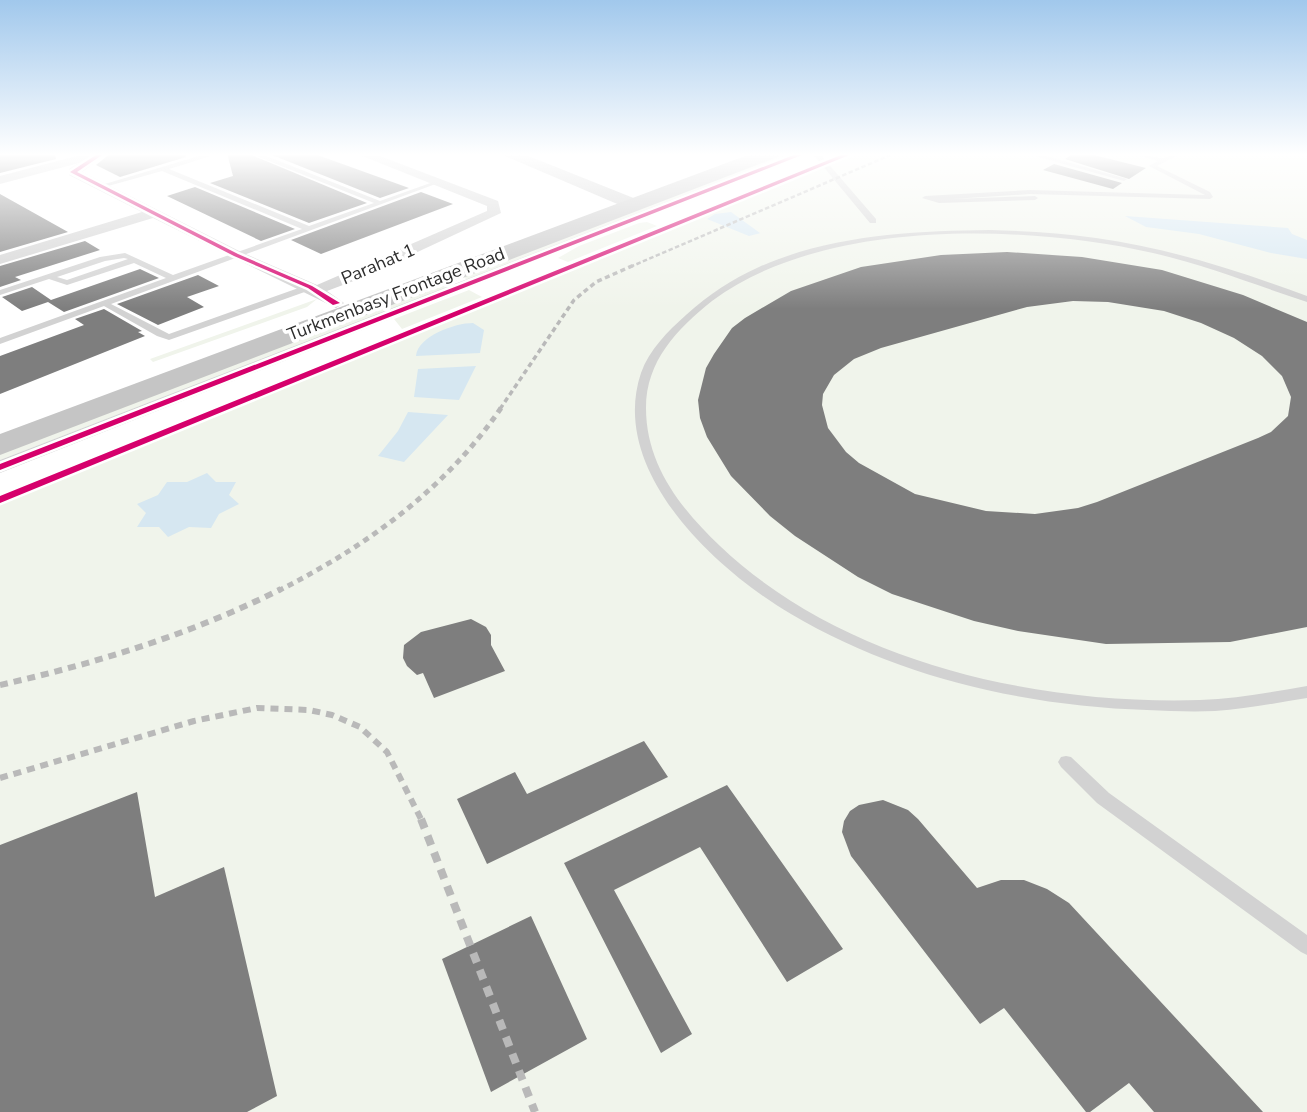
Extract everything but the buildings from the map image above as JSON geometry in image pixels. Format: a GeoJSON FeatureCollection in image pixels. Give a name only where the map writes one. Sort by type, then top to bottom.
{"type":"FeatureCollection","features":[{"type":"Feature","properties":{"kind":"main road"},"geometry":{"type":"LineString","coordinates":[[0,426],[321,293],[617,205]]}},
{"type":"Feature","properties":{"kind":"main road"},"geometry":{"type":"LineString","coordinates":[[0,445],[620,205]]}},
{"type":"Feature","properties":{"kind":"street"},"geometry":{"type":"LineString","coordinates":[[137,205],[236,255],[321,293]]}},
{"type":"Feature","properties":{"kind":"street","name":"Parahat 1"},"geometry":{"type":"LineString","coordinates":[[321,293],[494,213],[493,205]]}},
{"type":"Feature","properties":{"kind":"street","name":"Turkmenbasy Frontage Road"},"geometry":{"type":"LineString","coordinates":[[0,467],[672,205]]}},
{"type":"Feature","properties":{"kind":"street"},"geometry":{"type":"LineString","coordinates":[[0,260],[154,214]]}},
{"type":"Feature","properties":{"kind":"lane"},"geometry":{"type":"LineString","coordinates":[[251,205],[309,229]]}},
{"type":"Feature","properties":{"kind":"lane"},"geometry":{"type":"LineString","coordinates":[[2,337],[375,205]]}},
{"type":"Feature","properties":{"kind":"lane"},"geometry":{"type":"LineString","coordinates":[[859,205],[873,221]]}},
{"type":"Feature","properties":{"kind":"lane"},"geometry":{"type":"LineString","coordinates":[[1307,299],[1251,278],[1175,255],[1079,238],[959,231],[909,234],[845,244],[763,269],[728,287],[692,314],[668,336],[646,370],[641,422],[642,439],[656,473],[668,495],[707,543],[764,590],[835,632],[878,650],[932,670],[981,683],[1085,701],[1188,707],[1253,701],[1307,692]]}},
{"type":"Feature","properties":{"kind":"lane"},"geometry":{"type":"LineString","coordinates":[[0,293],[50,276],[67,283],[134,260],[172,278]]}},
{"type":"Feature","properties":{"kind":"lane"},"geometry":{"type":"LineString","coordinates":[[104,303],[169,337],[321,293]]}},
{"type":"Feature","properties":{"kind":"lane"},"geometry":{"type":"LineString","coordinates":[[1066,762],[1085,783],[1118,809],[1307,946]]}},
{"type":"Feature","properties":{"kind":"shaded area"},"geometry":{"type":"Polygon","coordinates":[[[650,205],[661,205],[468,280],[463,277],[650,205]]]}},
{"type":"Feature","properties":{"kind":"shaded area"},"geometry":{"type":"Polygon","coordinates":[[[720,205],[1307,205],[1307,1112],[0,1112],[0,498],[720,205]]]}},
{"type":"Feature","properties":{"kind":"shaded area"},"geometry":{"type":"Polygon","coordinates":[[[731,212],[761,233],[749,236],[707,219],[715,214],[731,212]]]}},
{"type":"Feature","properties":{"kind":"shaded area"},"geometry":{"type":"Polygon","coordinates":[[[1125,216],[1288,228],[1292,234],[1307,240],[1307,259],[1271,253],[1199,234],[1146,227],[1125,216]]]}},
{"type":"Feature","properties":{"kind":"shaded area"},"geometry":{"type":"Polygon","coordinates":[[[647,222],[657,226],[568,262],[558,258],[579,246],[647,222]]]}},
{"type":"Feature","properties":{"kind":"shaded area"},"geometry":{"type":"Polygon","coordinates":[[[452,281],[457,284],[0,460],[0,454],[452,281]]]}},
{"type":"Feature","properties":{"kind":"shaded area"},"geometry":{"type":"Polygon","coordinates":[[[469,290],[482,297],[402,329],[394,319],[469,290]]]}},
{"type":"Feature","properties":{"kind":"shaded area"},"geometry":{"type":"Polygon","coordinates":[[[317,299],[307,307],[153,362],[150,359],[317,299]]]}},
{"type":"Feature","properties":{"kind":"shaded area"},"geometry":{"type":"Polygon","coordinates":[[[473,323],[484,330],[480,353],[416,356],[423,342],[438,332],[473,323]]]}},
{"type":"Feature","properties":{"kind":"shaded area"},"geometry":{"type":"Polygon","coordinates":[[[476,366],[459,400],[414,397],[418,369],[476,366]]]}},
{"type":"Feature","properties":{"kind":"shaded area"},"geometry":{"type":"Polygon","coordinates":[[[408,412],[448,415],[404,462],[378,456],[398,431],[408,412]]]}},
{"type":"Feature","properties":{"kind":"shaded area"},"geometry":{"type":"Polygon","coordinates":[[[207,473],[216,482],[236,482],[229,495],[239,504],[219,514],[211,528],[189,527],[168,537],[159,527],[137,527],[146,513],[137,504],[158,495],[167,482],[187,482],[207,473]]]}},
{"type":"Feature","properties":{"kind":"railway"},"geometry":{"type":"LineString","coordinates":[[630,267],[774,205]]}},
{"type":"Feature","properties":{"kind":"railway"},"geometry":{"type":"LineString","coordinates":[[500,409],[574,300],[596,282],[634,265]]}},
{"type":"Feature","properties":{"kind":"railway"},"geometry":{"type":"LineString","coordinates":[[278,591],[342,555],[401,514],[455,465],[501,408]]}},
{"type":"Feature","properties":{"kind":"railway"},"geometry":{"type":"LineString","coordinates":[[0,685],[144,646],[213,620],[281,589]]}},
{"type":"Feature","properties":{"kind":"railway"},"geometry":{"type":"LineString","coordinates":[[0,778],[194,721],[257,708],[309,710],[332,715],[360,727],[387,752],[421,819]]}},
{"type":"Feature","properties":{"kind":"railway"},"geometry":{"type":"LineString","coordinates":[[421,819],[535,1112]]}},
{"type":"Feature","properties":{"kind":"cycle path"},"geometry":{"type":"LineString","coordinates":[[138,205],[236,255],[310,287],[336,303]]}},
{"type":"Feature","properties":{"kind":"cycle path"},"geometry":{"type":"LineString","coordinates":[[0,467],[672,205]]}},
{"type":"Feature","properties":{"kind":"cycle path"},"geometry":{"type":"LineString","coordinates":[[0,500],[725,205]]}}]}
